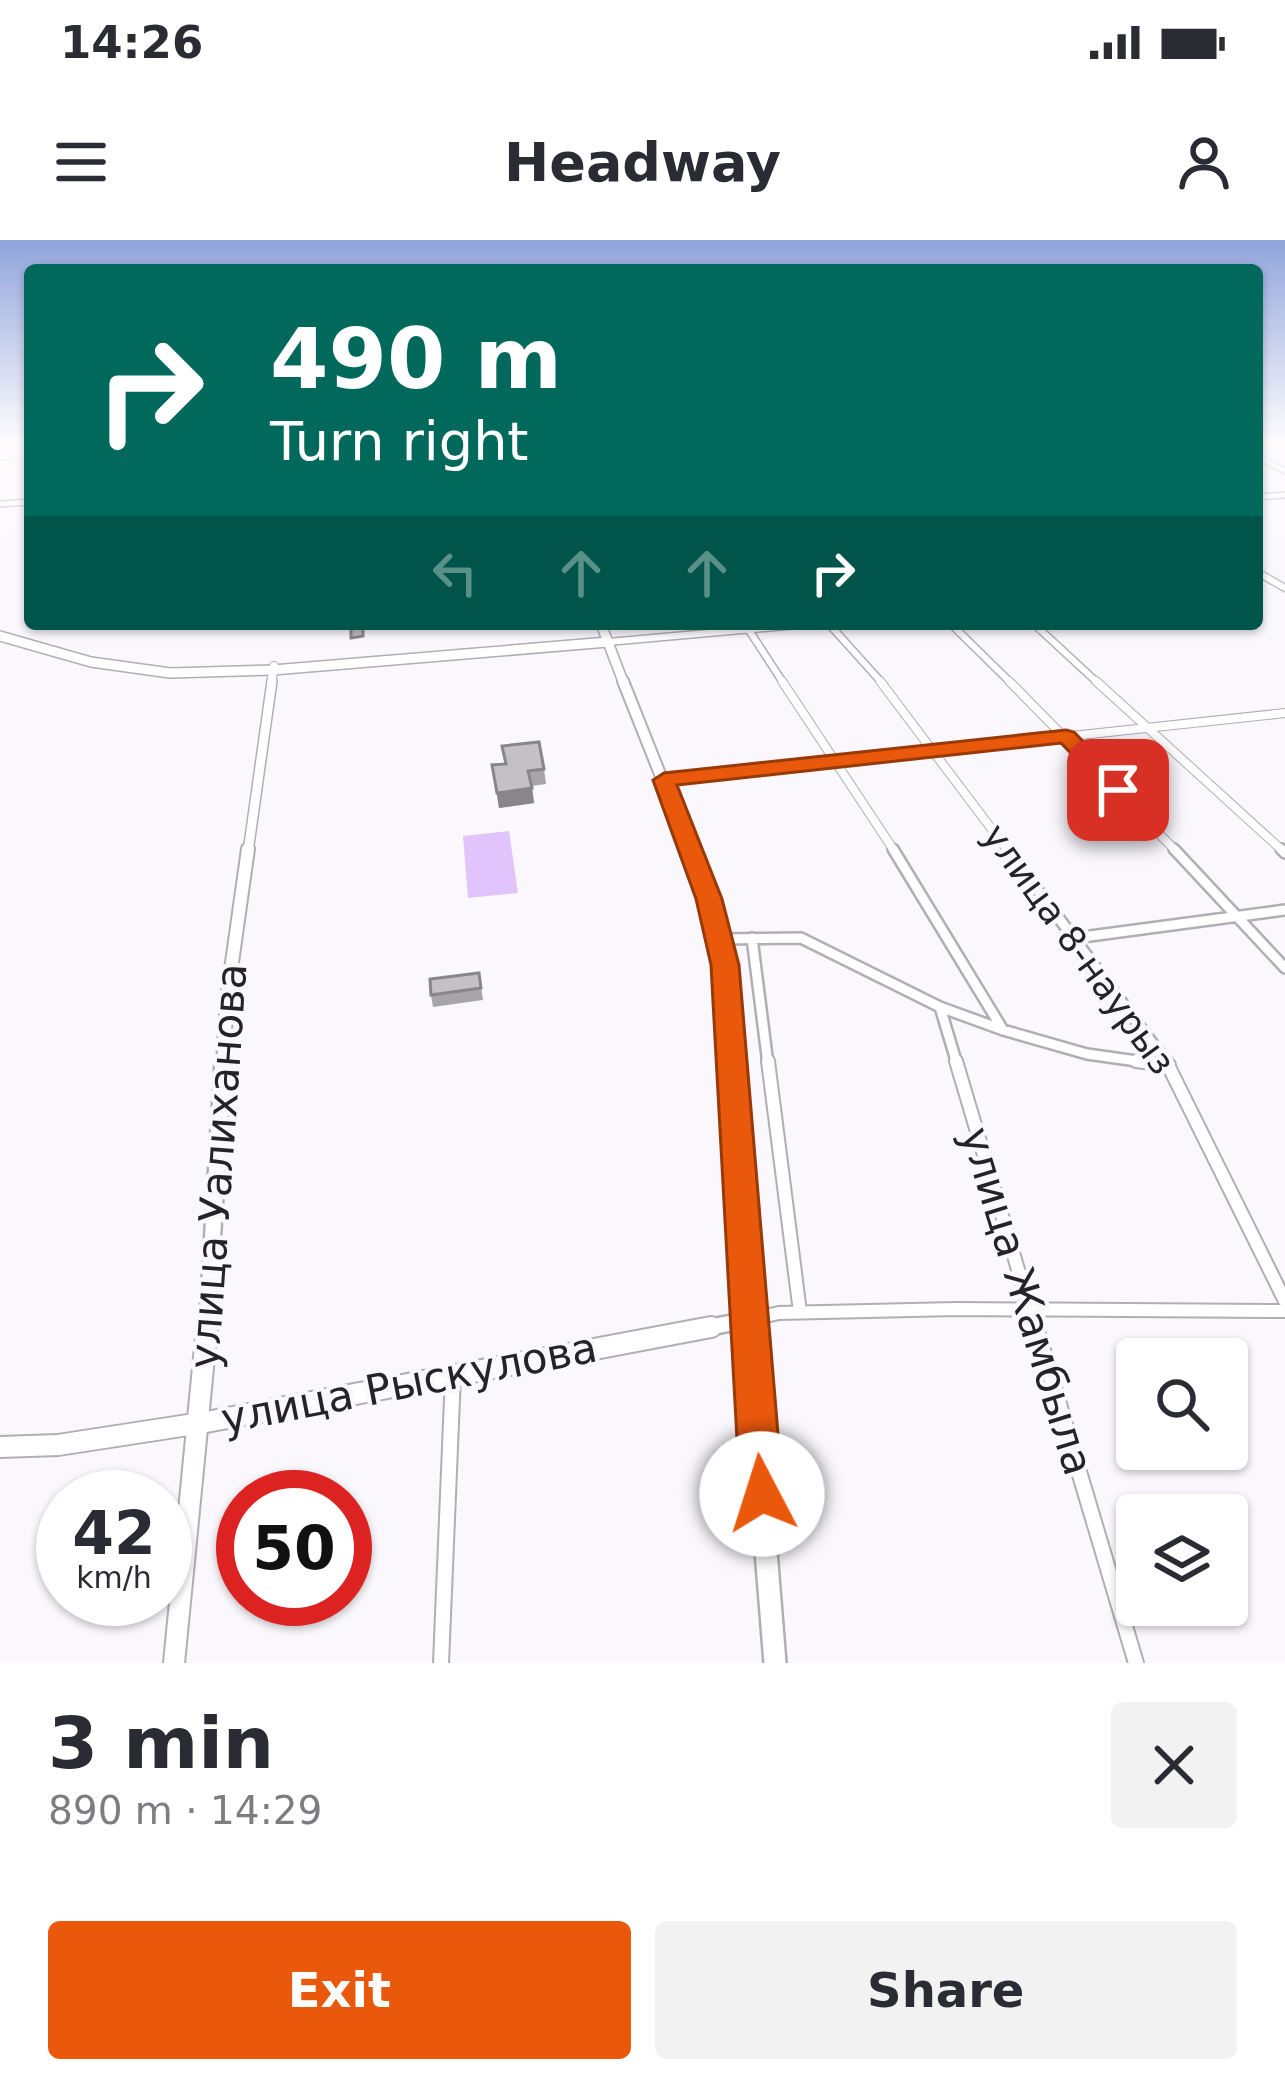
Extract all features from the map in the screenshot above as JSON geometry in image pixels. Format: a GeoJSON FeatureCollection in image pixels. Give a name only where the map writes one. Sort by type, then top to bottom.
{"type":"FeatureCollection","features":[{"type":"Feature","properties":{"kind":"main road"},"geometry":{"type":"LineString","coordinates":[[0,630],[137,671],[273,668],[605,634],[664,780],[719,939],[775,1663]]}},
{"type":"Feature","properties":{"kind":"street"},"geometry":{"type":"LineString","coordinates":[[605,634],[686,630]]}},
{"type":"Feature","properties":{"kind":"street"},"geometry":{"type":"LineString","coordinates":[[749,630],[949,935],[1003,1030]]}},
{"type":"Feature","properties":{"kind":"street","name":"улица 8-наурыз"},"geometry":{"type":"LineString","coordinates":[[834,630],[885,686],[1169,1065],[1285,1301]]}},
{"type":"Feature","properties":{"kind":"street"},"geometry":{"type":"LineString","coordinates":[[958,630],[1066,736],[1285,968]]}},
{"type":"Feature","properties":{"kind":"street"},"geometry":{"type":"LineString","coordinates":[[1041,630],[1285,853]]}},
{"type":"Feature","properties":{"kind":"street","name":"улица Уалиханова"},"geometry":{"type":"LineString","coordinates":[[173,1663],[201,1424],[227,998],[273,668]]}},
{"type":"Feature","properties":{"kind":"street"},"geometry":{"type":"LineString","coordinates":[[664,780],[1285,712]]}},
{"type":"Feature","properties":{"kind":"street"},"geometry":{"type":"LineString","coordinates":[[1075,938],[1285,910]]}},
{"type":"Feature","properties":{"kind":"street"},"geometry":{"type":"LineString","coordinates":[[752,938],[800,1312]]}},
{"type":"Feature","properties":{"kind":"street"},"geometry":{"type":"LineString","coordinates":[[719,939],[800,938],[940,1007],[1003,1030],[1087,1054],[1169,1065]]}},
{"type":"Feature","properties":{"kind":"street","name":"улица Жамбыла"},"geometry":{"type":"LineString","coordinates":[[940,1007],[1136,1663]]}},
{"type":"Feature","properties":{"kind":"street"},"geometry":{"type":"LineString","coordinates":[[747,1321],[800,1312],[1285,1311]]}},
{"type":"Feature","properties":{"kind":"street","name":"улица Рыскулова"},"geometry":{"type":"LineString","coordinates":[[0,1447],[58,1445],[201,1424],[747,1321]]}},
{"type":"Feature","properties":{"kind":"street"},"geometry":{"type":"LineString","coordinates":[[441,1663],[453,1374]]}},
{"type":"Feature","properties":{"kind":"shaded area"},"geometry":{"type":"Polygon","coordinates":[[[509,831],[518,893],[468,898],[463,836],[509,831]]]}},
{"type":"Feature","properties":{"kind":"building"},"geometry":{"type":"Polygon","coordinates":[[[539,742],[544,769],[528,771],[532,788],[497,793],[492,765],[506,764],[502,746],[539,742]]]}},
{"type":"Feature","properties":{"kind":"building"},"geometry":{"type":"Polygon","coordinates":[[[479,973],[481,988],[431,995],[430,979],[479,973]]]}},
{"type":"Feature","properties":{"kind":"route"},"geometry":{"type":"LineString","coordinates":[[762,1494],[725,965],[709,899],[664,780],[1066,736],[1118,790]]}}]}
